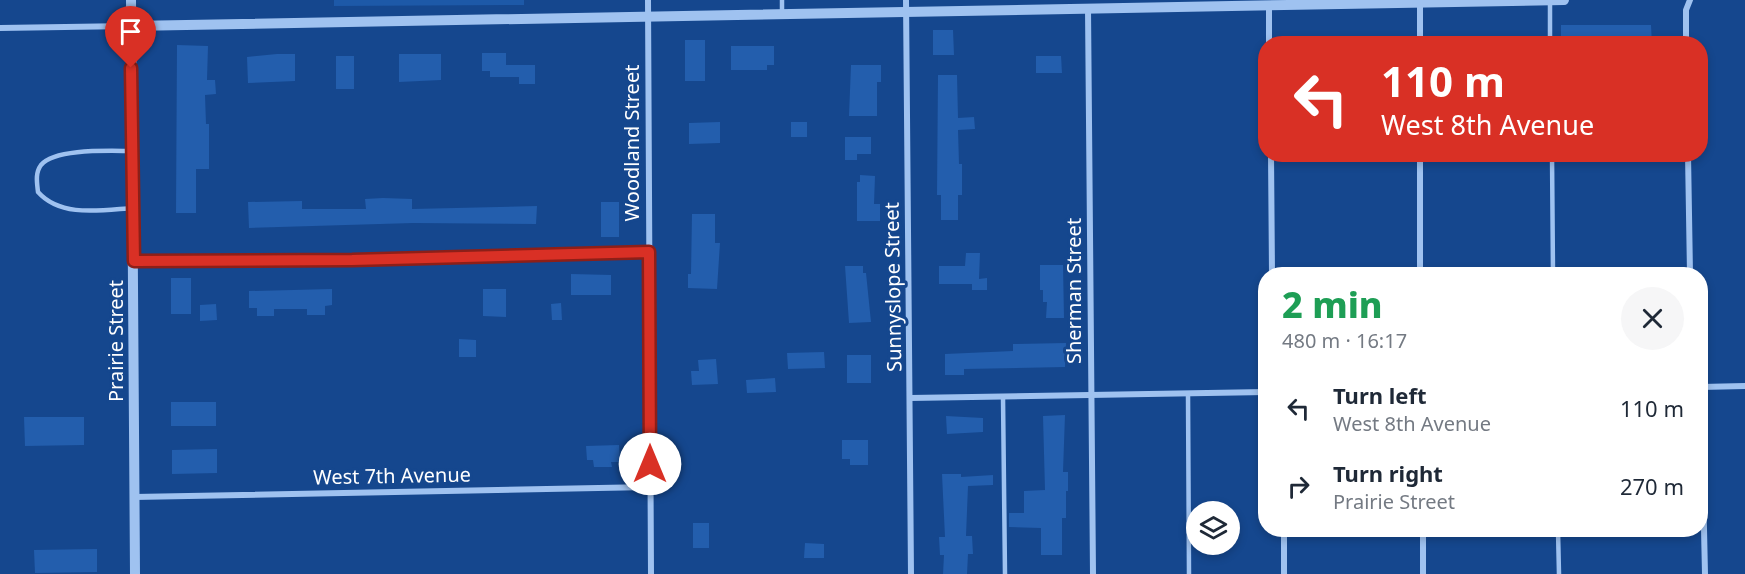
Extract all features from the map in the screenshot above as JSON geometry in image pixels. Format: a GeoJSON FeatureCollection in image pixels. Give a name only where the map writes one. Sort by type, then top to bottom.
{"type":"FeatureCollection","features":[{"type":"Feature","properties":{"kind":"street","name":"Prairie Street"},"geometry":{"type":"LineString","coordinates":[[131,0],[135,574]]}},
{"type":"Feature","properties":{"kind":"street","name":"Woodland Street"},"geometry":{"type":"LineString","coordinates":[[648,0],[651,574]]}},
{"type":"Feature","properties":{"kind":"street"},"geometry":{"type":"LineString","coordinates":[[0,28],[782,13],[906,6],[1039,4],[1088,8],[1176,3],[1269,5],[1309,2],[1562,0]]}},
{"type":"Feature","properties":{"kind":"street"},"geometry":{"type":"LineString","coordinates":[[1686,36],[1686,10],[1690,0]]}},
{"type":"Feature","properties":{"kind":"street"},"geometry":{"type":"LineString","coordinates":[[1420,1],[1420,36]]}},
{"type":"Feature","properties":{"kind":"street"},"geometry":{"type":"LineString","coordinates":[[1269,5],[1269,36]]}},
{"type":"Feature","properties":{"kind":"street","name":"Sunnyslope Street"},"geometry":{"type":"LineString","coordinates":[[906,6],[911,574]]}},
{"type":"Feature","properties":{"kind":"street","name":"Sherman Street"},"geometry":{"type":"LineString","coordinates":[[1088,8],[1093,574]]}},
{"type":"Feature","properties":{"kind":"street"},"geometry":{"type":"LineString","coordinates":[[1271,162],[1272,267]]}},
{"type":"Feature","properties":{"kind":"street"},"geometry":{"type":"LineString","coordinates":[[1420,162],[1420,267]]}},
{"type":"Feature","properties":{"kind":"street"},"geometry":{"type":"LineString","coordinates":[[1688,162],[1690,267]]}},
{"type":"Feature","properties":{"kind":"street"},"geometry":{"type":"LineString","coordinates":[[134,261],[352,260],[649,252]]}},
{"type":"Feature","properties":{"kind":"street"},"geometry":{"type":"LineString","coordinates":[[1708,387],[1745,386]]}},
{"type":"Feature","properties":{"kind":"street"},"geometry":{"type":"LineString","coordinates":[[910,399],[1258,392]]}},
{"type":"Feature","properties":{"kind":"street","name":"West 7th Avenue"},"geometry":{"type":"LineString","coordinates":[[134,497],[650,487]]}},
{"type":"Feature","properties":{"kind":"street"},"geometry":{"type":"LineString","coordinates":[[1284,537],[1284,574]]}},
{"type":"Feature","properties":{"kind":"street"},"geometry":{"type":"LineString","coordinates":[[1423,537],[1423,574]]}},
{"type":"Feature","properties":{"kind":"street"},"geometry":{"type":"LineString","coordinates":[[1704,537],[1705,574]]}},
{"type":"Feature","properties":{"kind":"lane"},"geometry":{"type":"LineString","coordinates":[[782,0],[782,13]]}},
{"type":"Feature","properties":{"kind":"lane"},"geometry":{"type":"LineString","coordinates":[[1550,0],[1550,36]]}},
{"type":"Feature","properties":{"kind":"lane"},"geometry":{"type":"LineString","coordinates":[[132,151],[54,156],[41,166],[36,178],[38,192],[56,206],[87,211],[133,208]]}},
{"type":"Feature","properties":{"kind":"lane"},"geometry":{"type":"LineString","coordinates":[[1552,162],[1553,267]]}},
{"type":"Feature","properties":{"kind":"lane"},"geometry":{"type":"LineString","coordinates":[[1188,394],[1189,574]]}},
{"type":"Feature","properties":{"kind":"lane"},"geometry":{"type":"LineString","coordinates":[[1003,398],[1005,574]]}},
{"type":"Feature","properties":{"kind":"lane"},"geometry":{"type":"LineString","coordinates":[[1558,537],[1559,574]]}},
{"type":"Feature","properties":{"kind":"shaded area"},"geometry":{"type":"Polygon","coordinates":[[[334,0],[524,0],[524,5],[334,6],[334,0]]]}},
{"type":"Feature","properties":{"kind":"building"},"geometry":{"type":"Polygon","coordinates":[[[1561,25],[1651,25],[1652,36],[1561,36],[1561,25]]]}},
{"type":"Feature","properties":{"kind":"building"},"geometry":{"type":"Polygon","coordinates":[[[933,30],[953,30],[954,55],[933,55],[933,30]]]}},
{"type":"Feature","properties":{"kind":"building"},"geometry":{"type":"Polygon","coordinates":[[[685,40],[705,40],[705,81],[685,81],[685,40]]]}},
{"type":"Feature","properties":{"kind":"building"},"geometry":{"type":"Polygon","coordinates":[[[177,45],[208,46],[207,80],[215,80],[216,94],[205,95],[206,124],[209,124],[209,169],[196,169],[196,213],[176,213],[177,45]]]}},
{"type":"Feature","properties":{"kind":"building"},"geometry":{"type":"Polygon","coordinates":[[[731,46],[774,46],[774,65],[767,65],[767,70],[731,70],[731,46]]]}},
{"type":"Feature","properties":{"kind":"building"},"geometry":{"type":"Polygon","coordinates":[[[482,53],[506,53],[506,65],[535,65],[535,84],[519,84],[519,77],[490,77],[490,71],[482,71],[482,53]]]}},
{"type":"Feature","properties":{"kind":"building"},"geometry":{"type":"Polygon","coordinates":[[[295,54],[295,81],[248,83],[247,57],[295,54]]]}},
{"type":"Feature","properties":{"kind":"building"},"geometry":{"type":"Polygon","coordinates":[[[399,54],[441,54],[441,80],[399,82],[399,54]]]}},
{"type":"Feature","properties":{"kind":"building"},"geometry":{"type":"Polygon","coordinates":[[[336,56],[354,56],[354,89],[336,89],[336,56]]]}},
{"type":"Feature","properties":{"kind":"building"},"geometry":{"type":"Polygon","coordinates":[[[1036,56],[1061,56],[1062,73],[1036,73],[1036,56]]]}},
{"type":"Feature","properties":{"kind":"building"},"geometry":{"type":"Polygon","coordinates":[[[851,65],[881,65],[881,82],[877,82],[877,116],[849,116],[851,65]]]}},
{"type":"Feature","properties":{"kind":"building"},"geometry":{"type":"Polygon","coordinates":[[[938,75],[957,75],[958,118],[974,117],[975,129],[958,130],[959,164],[962,164],[962,195],[958,195],[958,220],[941,220],[941,195],[937,195],[938,75]]]}},
{"type":"Feature","properties":{"kind":"building"},"geometry":{"type":"Polygon","coordinates":[[[720,122],[720,143],[689,144],[689,123],[720,122]]]}},
{"type":"Feature","properties":{"kind":"building"},"geometry":{"type":"Polygon","coordinates":[[[791,122],[807,122],[807,137],[791,137],[791,122]]]}},
{"type":"Feature","properties":{"kind":"building"},"geometry":{"type":"Polygon","coordinates":[[[845,137],[871,137],[871,154],[857,154],[857,160],[845,160],[845,137]]]}},
{"type":"Feature","properties":{"kind":"building"},"geometry":{"type":"Polygon","coordinates":[[[860,175],[875,176],[874,204],[880,204],[880,221],[857,221],[857,182],[860,182],[860,175]]]}},
{"type":"Feature","properties":{"kind":"building"},"geometry":{"type":"Polygon","coordinates":[[[365,199],[412,199],[412,209],[537,206],[536,224],[413,223],[249,228],[248,202],[302,201],[302,209],[366,209],[365,199]]]}},
{"type":"Feature","properties":{"kind":"building"},"geometry":{"type":"Polygon","coordinates":[[[601,202],[619,202],[619,237],[601,237],[601,202]]]}},
{"type":"Feature","properties":{"kind":"building"},"geometry":{"type":"Polygon","coordinates":[[[692,214],[715,214],[715,243],[720,243],[717,289],[688,288],[688,274],[691,274],[692,214]]]}},
{"type":"Feature","properties":{"kind":"building"},"geometry":{"type":"Polygon","coordinates":[[[966,253],[980,253],[979,279],[987,278],[987,290],[972,290],[972,284],[939,284],[939,266],[965,266],[966,253]]]}},
{"type":"Feature","properties":{"kind":"building"},"geometry":{"type":"Polygon","coordinates":[[[1040,265],[1063,265],[1064,318],[1046,318],[1047,302],[1043,302],[1043,290],[1040,290],[1040,265]]]}},
{"type":"Feature","properties":{"kind":"building"},"geometry":{"type":"Polygon","coordinates":[[[845,266],[863,266],[863,273],[866,273],[871,322],[849,323],[845,266]]]}},
{"type":"Feature","properties":{"kind":"building"},"geometry":{"type":"Polygon","coordinates":[[[571,274],[611,275],[611,295],[571,295],[571,274]]]}},
{"type":"Feature","properties":{"kind":"building"},"geometry":{"type":"Polygon","coordinates":[[[171,278],[191,278],[191,314],[171,314],[171,278]]]}},
{"type":"Feature","properties":{"kind":"building"},"geometry":{"type":"Polygon","coordinates":[[[332,289],[332,305],[325,306],[325,315],[307,315],[307,309],[274,309],[274,316],[257,316],[257,308],[249,308],[249,291],[332,289]]]}},
{"type":"Feature","properties":{"kind":"building"},"geometry":{"type":"Polygon","coordinates":[[[483,289],[506,289],[506,317],[483,316],[483,289]]]}},
{"type":"Feature","properties":{"kind":"building"},"geometry":{"type":"Polygon","coordinates":[[[561,303],[562,320],[552,320],[551,304],[561,303]]]}},
{"type":"Feature","properties":{"kind":"building"},"geometry":{"type":"Polygon","coordinates":[[[216,304],[217,320],[200,321],[200,305],[216,304]]]}},
{"type":"Feature","properties":{"kind":"building"},"geometry":{"type":"Polygon","coordinates":[[[459,339],[476,340],[476,357],[459,357],[459,339]]]}},
{"type":"Feature","properties":{"kind":"building"},"geometry":{"type":"Polygon","coordinates":[[[1066,343],[1065,367],[964,369],[964,375],[945,375],[945,354],[1013,351],[1013,344],[1066,343]]]}},
{"type":"Feature","properties":{"kind":"building"},"geometry":{"type":"Polygon","coordinates":[[[824,352],[825,368],[788,369],[787,353],[824,352]]]}},
{"type":"Feature","properties":{"kind":"building"},"geometry":{"type":"Polygon","coordinates":[[[847,355],[871,355],[871,383],[847,383],[847,355]]]}},
{"type":"Feature","properties":{"kind":"building"},"geometry":{"type":"Polygon","coordinates":[[[716,359],[718,384],[692,385],[691,371],[699,371],[698,360],[716,359]]]}},
{"type":"Feature","properties":{"kind":"building"},"geometry":{"type":"Polygon","coordinates":[[[775,378],[776,392],[747,393],[746,380],[775,378]]]}},
{"type":"Feature","properties":{"kind":"building"},"geometry":{"type":"Polygon","coordinates":[[[171,402],[216,402],[216,426],[171,426],[171,402]]]}},
{"type":"Feature","properties":{"kind":"building"},"geometry":{"type":"Polygon","coordinates":[[[1065,415],[1063,472],[1068,472],[1068,491],[1066,491],[1066,518],[1062,518],[1062,555],[1041,555],[1041,528],[1009,527],[1009,513],[1024,513],[1024,491],[1045,490],[1043,416],[1065,415]]]}},
{"type":"Feature","properties":{"kind":"building"},"geometry":{"type":"Polygon","coordinates":[[[946,416],[983,418],[983,432],[947,434],[946,416]]]}},
{"type":"Feature","properties":{"kind":"building"},"geometry":{"type":"Polygon","coordinates":[[[24,417],[84,417],[84,445],[25,446],[24,417]]]}},
{"type":"Feature","properties":{"kind":"building"},"geometry":{"type":"Polygon","coordinates":[[[842,440],[868,440],[868,465],[850,465],[850,459],[842,459],[842,440]]]}},
{"type":"Feature","properties":{"kind":"building"},"geometry":{"type":"Polygon","coordinates":[[[619,445],[620,462],[611,462],[612,467],[594,467],[593,460],[587,460],[586,446],[619,445]]]}},
{"type":"Feature","properties":{"kind":"building"},"geometry":{"type":"Polygon","coordinates":[[[217,449],[217,473],[172,474],[172,450],[217,449]]]}},
{"type":"Feature","properties":{"kind":"building"},"geometry":{"type":"Polygon","coordinates":[[[942,474],[961,474],[961,477],[993,475],[993,485],[968,486],[966,536],[972,536],[973,554],[968,554],[967,574],[943,574],[944,555],[940,555],[939,537],[945,537],[942,474]]]}},
{"type":"Feature","properties":{"kind":"building"},"geometry":{"type":"Polygon","coordinates":[[[693,523],[709,523],[709,548],[693,548],[693,523]]]}},
{"type":"Feature","properties":{"kind":"building"},"geometry":{"type":"Polygon","coordinates":[[[805,543],[824,544],[824,558],[804,558],[805,543]]]}},
{"type":"Feature","properties":{"kind":"building"},"geometry":{"type":"Polygon","coordinates":[[[97,549],[97,572],[35,573],[34,550],[97,549]]]}},
{"type":"Feature","properties":{"kind":"route"},"geometry":{"type":"LineString","coordinates":[[131,68],[134,261],[352,260],[649,252],[650,464]]}}]}
